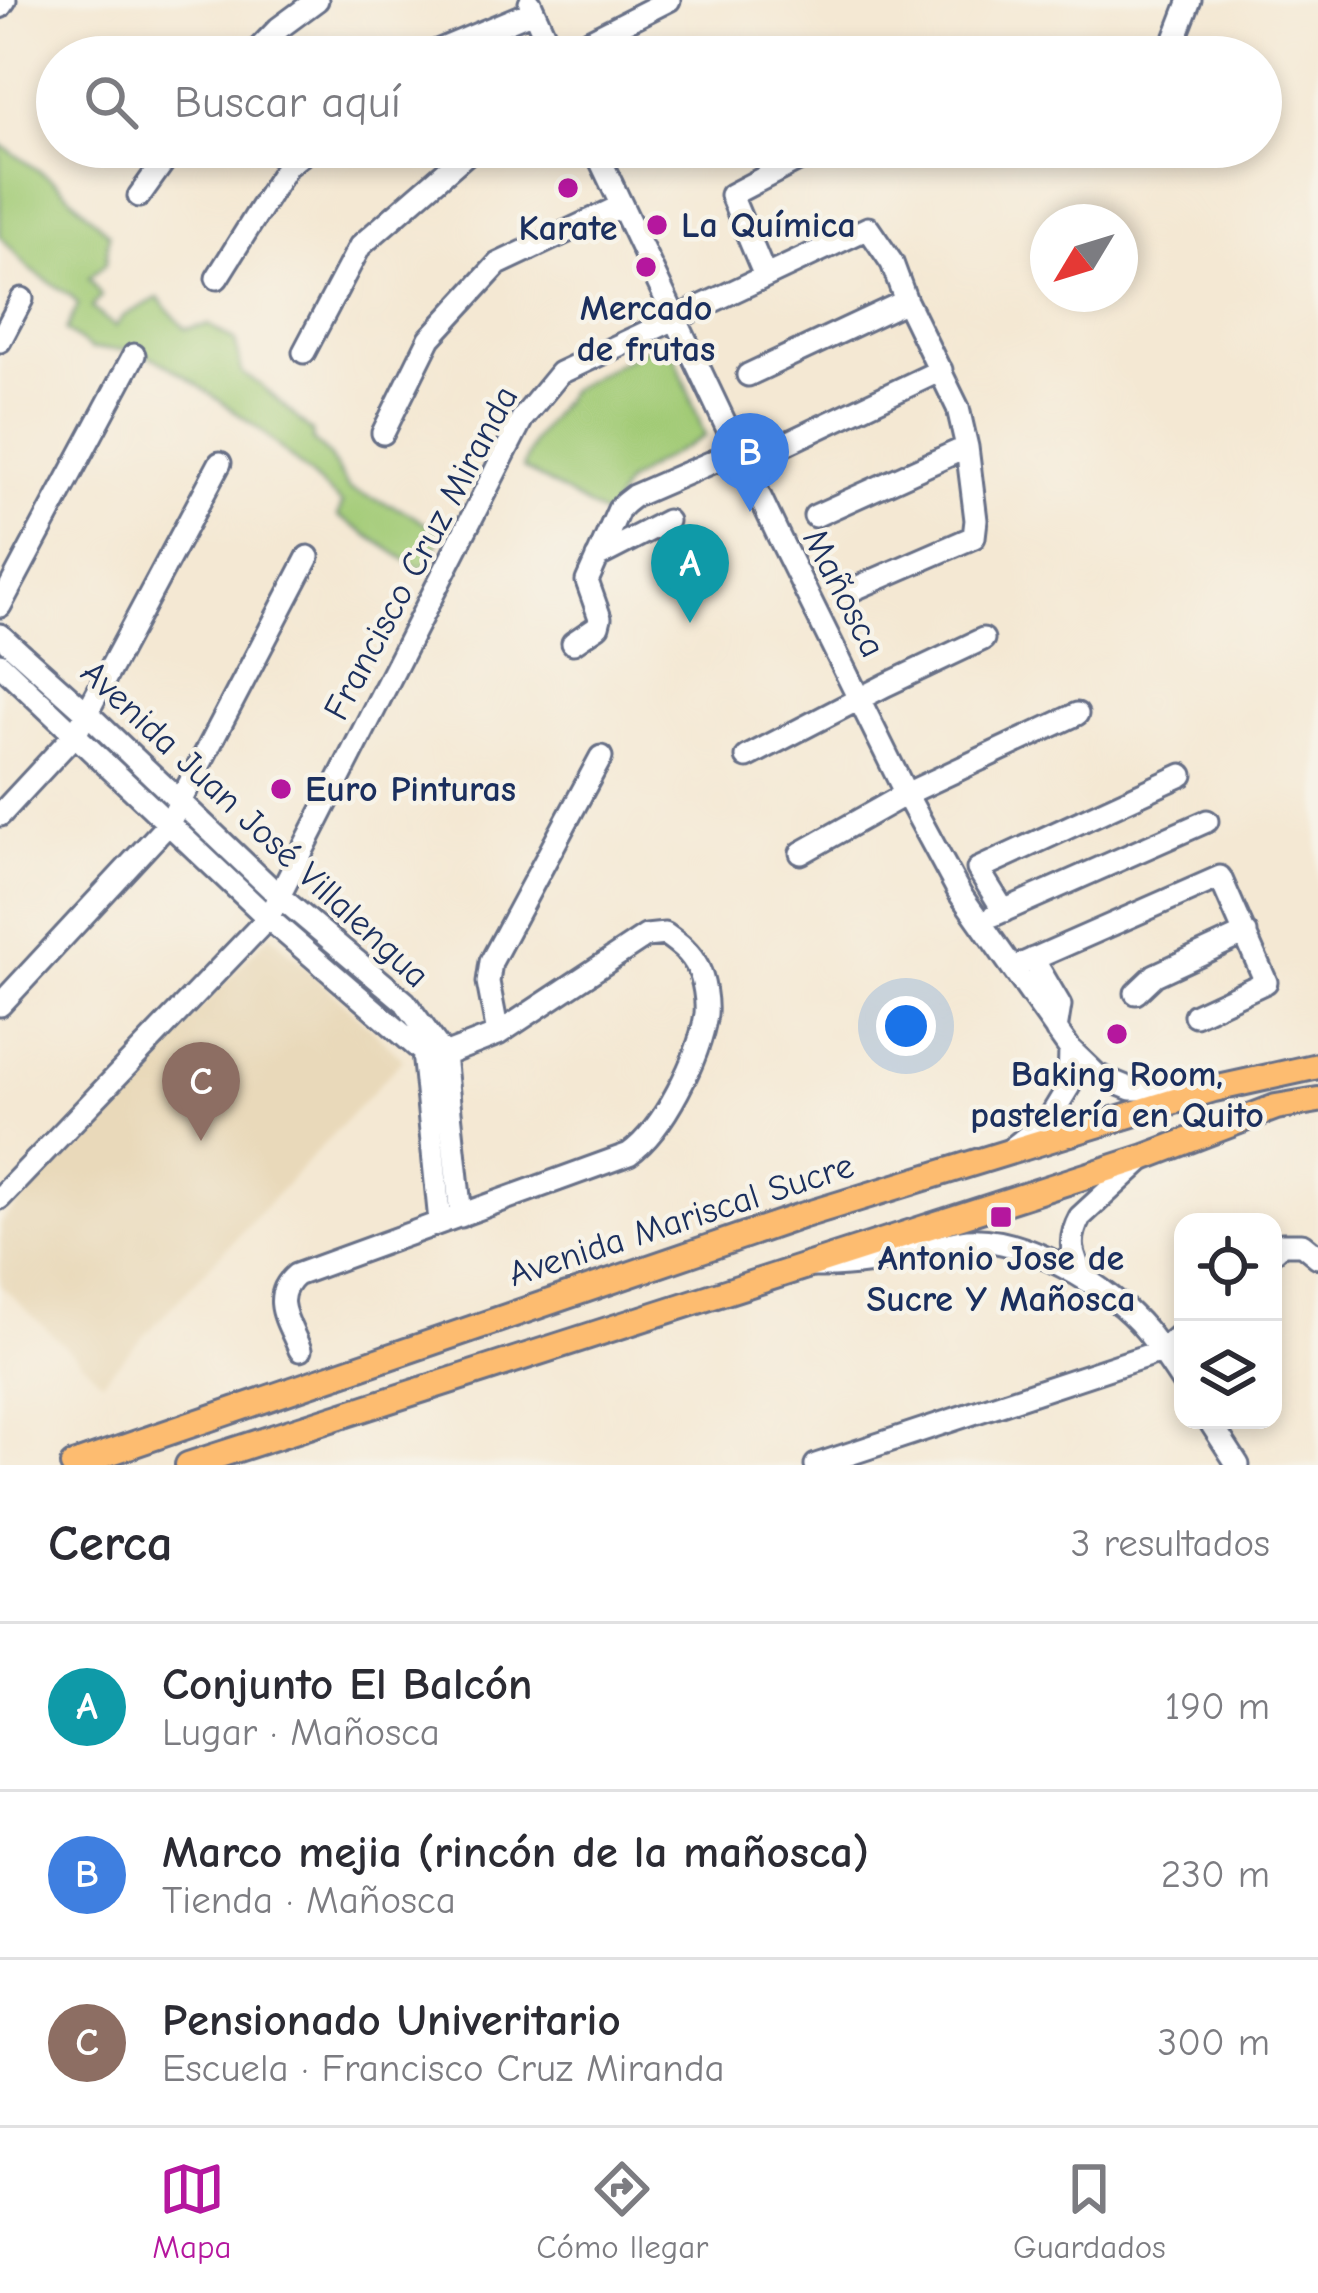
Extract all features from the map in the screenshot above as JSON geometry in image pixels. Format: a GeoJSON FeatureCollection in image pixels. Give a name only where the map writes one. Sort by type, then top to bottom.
{"type":"FeatureCollection","features":[{"type":"Feature","properties":{"kind":"main road","name":"Avenida Mariscal Sucre"},"geometry":{"type":"LineString","coordinates":[[73,1465],[779,1223],[1214,1089],[1318,1066]]}},
{"type":"Feature","properties":{"kind":"main road"},"geometry":{"type":"LineString","coordinates":[[188,1465],[1145,1157],[1276,1107],[1318,1100]]}},
{"type":"Feature","properties":{"kind":"street"},"geometry":{"type":"LineString","coordinates":[[0,8],[5,0]]}},
{"type":"Feature","properties":{"kind":"street"},"geometry":{"type":"LineString","coordinates":[[271,36],[317,0]]}},
{"type":"Feature","properties":{"kind":"street"},"geometry":{"type":"LineString","coordinates":[[597,36],[669,0]]}},
{"type":"Feature","properties":{"kind":"street"},"geometry":{"type":"LineString","coordinates":[[1176,36],[1190,0]]}},
{"type":"Feature","properties":{"kind":"street"},"geometry":{"type":"LineString","coordinates":[[467,36],[531,6],[545,36]]}},
{"type":"Feature","properties":{"kind":"street"},"geometry":{"type":"LineString","coordinates":[[139,196],[159,168]]}},
{"type":"Feature","properties":{"kind":"street"},"geometry":{"type":"LineString","coordinates":[[217,278],[286,168]]}},
{"type":"Feature","properties":{"kind":"street"},"geometry":{"type":"LineString","coordinates":[[304,352],[360,246],[451,168]]}},
{"type":"Feature","properties":{"kind":"street","name":"Mañosca"},"geometry":{"type":"LineString","coordinates":[[604,168],[906,794],[960,894],[980,922],[1023,964],[1063,1040],[1096,1075],[1131,1088],[1214,1089]]}},
{"type":"Feature","properties":{"kind":"street"},"geometry":{"type":"LineString","coordinates":[[765,277],[731,195],[783,168]]}},
{"type":"Feature","properties":{"kind":"street"},"geometry":{"type":"LineString","coordinates":[[383,433],[430,338],[498,263],[621,206]]}},
{"type":"Feature","properties":{"kind":"street","name":"Francisco Cruz Miranda"},"geometry":{"type":"LineString","coordinates":[[0,1198],[268,918],[522,419],[560,373],[868,228],[892,263],[906,302]]}},
{"type":"Feature","properties":{"kind":"street"},"geometry":{"type":"LineString","coordinates":[[0,341],[22,299]]}},
{"type":"Feature","properties":{"kind":"street"},"geometry":{"type":"LineString","coordinates":[[748,375],[906,302],[941,370],[958,408],[967,447],[974,537],[854,590]]}},
{"type":"Feature","properties":{"kind":"street"},"geometry":{"type":"LineString","coordinates":[[0,606],[134,355]]}},
{"type":"Feature","properties":{"kind":"street"},"geometry":{"type":"LineString","coordinates":[[783,445],[941,370]]}},
{"type":"Feature","properties":{"kind":"street"},"geometry":{"type":"LineString","coordinates":[[815,516],[967,447]]}},
{"type":"Feature","properties":{"kind":"street"},"geometry":{"type":"LineString","coordinates":[[573,643],[598,626],[600,618],[587,581],[620,509],[634,496],[738,451]]}},
{"type":"Feature","properties":{"kind":"street"},"geometry":{"type":"LineString","coordinates":[[0,815],[81,723],[220,463]]}},
{"type":"Feature","properties":{"kind":"street"},"geometry":{"type":"LineString","coordinates":[[598,557],[668,521]]}},
{"type":"Feature","properties":{"kind":"street"},"geometry":{"type":"LineString","coordinates":[[0,1005],[169,823],[308,557]]}},
{"type":"Feature","properties":{"kind":"street","name":"Avenida Juan José Villalengua"},"geometry":{"type":"LineString","coordinates":[[0,635],[169,823],[268,918],[434,1053]]}},
{"type":"Feature","properties":{"kind":"street"},"geometry":{"type":"LineString","coordinates":[[748,757],[983,639]]}},
{"type":"Feature","properties":{"kind":"street","name":"Avenida Juan José Villalengua"},"geometry":{"type":"LineString","coordinates":[[0,664],[180,801],[279,896],[405,1002],[434,1053]]}},
{"type":"Feature","properties":{"kind":"street"},"geometry":{"type":"LineString","coordinates":[[801,853],[906,794],[1077,714]]}},
{"type":"Feature","properties":{"kind":"street"},"geometry":{"type":"LineString","coordinates":[[498,1034],[488,982],[491,962],[601,757]]}},
{"type":"Feature","properties":{"kind":"street"},"geometry":{"type":"LineString","coordinates":[[1004,911],[978,869],[1182,776]]}},
{"type":"Feature","properties":{"kind":"street"},"geometry":{"type":"LineString","coordinates":[[980,922],[1207,821]]}},
{"type":"Feature","properties":{"kind":"street"},"geometry":{"type":"LineString","coordinates":[[1023,964],[1216,877],[1222,880],[1266,982],[1195,1016]]}},
{"type":"Feature","properties":{"kind":"street"},"geometry":{"type":"LineString","coordinates":[[1136,993],[1155,975],[1246,933]]}},
{"type":"Feature","properties":{"kind":"street"},"geometry":{"type":"LineString","coordinates":[[300,1350],[281,1300],[284,1286],[296,1275],[450,1219],[628,1154],[644,1144],[692,1061],[706,1011],[700,972],[688,951],[665,934],[646,936],[498,1034],[434,1053],[450,1219]]}},
{"type":"Feature","properties":{"kind":"street"},"geometry":{"type":"LineString","coordinates":[[1007,1153],[1049,1119],[1069,1086],[1063,1040]]}},
{"type":"Feature","properties":{"kind":"street"},"geometry":{"type":"LineString","coordinates":[[1084,1278],[1071,1242],[1080,1217],[1145,1157]]}},
{"type":"Feature","properties":{"kind":"street"},"geometry":{"type":"LineString","coordinates":[[807,1265],[883,1262],[966,1240],[1026,1249],[1084,1278],[1144,1327],[1174,1370]]}},
{"type":"Feature","properties":{"kind":"street"},"geometry":{"type":"LineString","coordinates":[[1282,1244],[1302,1244],[1318,1257]]}},
{"type":"Feature","properties":{"kind":"street"},"geometry":{"type":"LineString","coordinates":[[815,1465],[1161,1352],[1174,1340]]}},
{"type":"Feature","properties":{"kind":"street"},"geometry":{"type":"LineString","coordinates":[[1215,1429],[1238,1465]]}},
{"type":"Feature","properties":{"kind":"shaded area"},"geometry":{"type":"Polygon","coordinates":[[[270,934],[403,1059],[102,1381],[0,1285],[0,1224],[270,934]]]}},
{"type":"Feature","properties":{"kind":"green space"},"geometry":{"type":"Polygon","coordinates":[[[0,144],[58,184],[109,234],[106,263],[89,278],[101,296],[92,308],[115,327],[124,316],[158,298],[185,329],[209,325],[235,341],[242,373],[312,432],[313,441],[327,453],[349,489],[405,511],[442,534],[427,566],[418,568],[338,516],[342,504],[258,428],[185,376],[131,350],[91,349],[66,331],[78,304],[31,270],[0,236],[0,144]]]}},
{"type":"Feature","properties":{"kind":"green space"},"geometry":{"type":"Polygon","coordinates":[[[664,338],[705,436],[626,483],[607,517],[523,468],[533,442],[570,390],[664,338]]]}},
{"type":"Feature","properties":{"kind":"place","name":"Karate"},"geometry":{"type":"Point","coordinates":[568,188]}},
{"type":"Feature","properties":{"kind":"place","name":"La Química"},"geometry":{"type":"Point","coordinates":[657,225]}},
{"type":"Feature","properties":{"kind":"place","name":"Mercado de frutas"},"geometry":{"type":"Point","coordinates":[646,267]}},
{"type":"Feature","properties":{"kind":"place","name":"Marco mejia (rincón de la mañosca)"},"geometry":{"type":"Point","coordinates":[750,512]}},
{"type":"Feature","properties":{"kind":"place","name":"Conjunto El Balcón"},"geometry":{"type":"Point","coordinates":[690,623]}},
{"type":"Feature","properties":{"kind":"place","name":"Euro Pinturas"},"geometry":{"type":"Point","coordinates":[281,789]}},
{"type":"Feature","properties":{"kind":"place","name":"Baking Room, pastelería en Quito"},"geometry":{"type":"Point","coordinates":[1117,1034]}},
{"type":"Feature","properties":{"kind":"place","name":"Pensionado Univeritario"},"geometry":{"type":"Point","coordinates":[201,1141]}},
{"type":"Feature","properties":{"kind":"place","name":"Antonio Jose de Sucre Y Mañosca"},"geometry":{"type":"Point","coordinates":[1001,1217]}}]}
